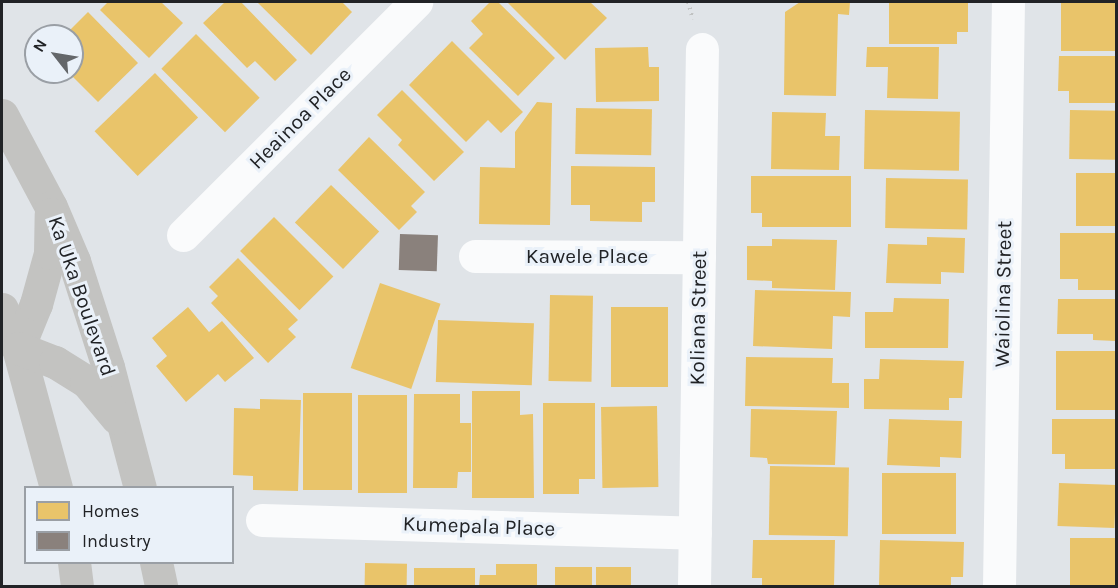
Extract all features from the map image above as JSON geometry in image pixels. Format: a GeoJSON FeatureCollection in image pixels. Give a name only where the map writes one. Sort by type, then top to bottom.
{"type":"FeatureCollection","features":[{"type":"Feature","properties":{"kind":"main road","name":"Ka Uka Boulevard"},"geometry":{"type":"LineString","coordinates":[[2,115],[51,207],[74,261],[125,428],[140,486]]}},
{"type":"Feature","properties":{"kind":"main road"},"geometry":{"type":"LineString","coordinates":[[18,348],[36,304],[50,253],[51,207]]}},
{"type":"Feature","properties":{"kind":"main road"},"geometry":{"type":"LineString","coordinates":[[2,309],[18,348],[55,486]]}},
{"type":"Feature","properties":{"kind":"main road"},"geometry":{"type":"LineString","coordinates":[[18,348],[55,362],[86,381],[125,428]]}},
{"type":"Feature","properties":{"kind":"main road"},"geometry":{"type":"LineString","coordinates":[[74,564],[77,586]]}},
{"type":"Feature","properties":{"kind":"main road"},"geometry":{"type":"LineString","coordinates":[[156,564],[160,586]]}},
{"type":"Feature","properties":{"kind":"street","name":"Heainoa Place"},"geometry":{"type":"LineString","coordinates":[[183,235],[416,2]]}},
{"type":"Feature","properties":{"kind":"street","name":"Waiolina Street"},"geometry":{"type":"LineString","coordinates":[[999,586],[1008,2]]}},
{"type":"Feature","properties":{"kind":"street","name":"Koliana Street"},"geometry":{"type":"LineString","coordinates":[[694,586],[702,48]]}},
{"type":"Feature","properties":{"kind":"street","name":"Kawele Place"},"geometry":{"type":"LineString","coordinates":[[475,256],[699,257]]}},
{"type":"Feature","properties":{"kind":"street","name":"Kumepala Place"},"geometry":{"type":"LineString","coordinates":[[262,520],[695,533]]}},
{"type":"Feature","properties":{"kind":"building: Homes"},"geometry":{"type":"Polygon","coordinates":[[[108,2],[161,2],[183,23],[149,58],[100,10],[108,2]]]}},
{"type":"Feature","properties":{"kind":"building: Homes"},"geometry":{"type":"Polygon","coordinates":[[[225,2],[241,2],[297,60],[275,81],[255,61],[247,68],[203,23],[225,2]]]}},
{"type":"Feature","properties":{"kind":"building: Homes"},"geometry":{"type":"Polygon","coordinates":[[[257,2],[342,2],[352,12],[311,55],[257,2]]]}},
{"type":"Feature","properties":{"kind":"building: Homes"},"geometry":{"type":"Polygon","coordinates":[[[490,2],[498,2],[555,58],[518,96],[469,48],[483,34],[471,21],[490,2]]]}},
{"type":"Feature","properties":{"kind":"building: Homes"},"geometry":{"type":"Polygon","coordinates":[[[507,2],[590,2],[607,18],[565,60],[507,2]]]}},
{"type":"Feature","properties":{"kind":"building: Homes"},"geometry":{"type":"Polygon","coordinates":[[[800,2],[850,2],[849,15],[838,14],[836,96],[784,95],[785,12],[800,2]]]}},
{"type":"Feature","properties":{"kind":"building: Homes"},"geometry":{"type":"Polygon","coordinates":[[[889,2],[968,2],[968,32],[957,32],[957,44],[889,44],[889,2]]]}},
{"type":"Feature","properties":{"kind":"building: Homes"},"geometry":{"type":"Polygon","coordinates":[[[1061,2],[1116,2],[1116,51],[1061,51],[1061,2]]]}},
{"type":"Feature","properties":{"kind":"building: Homes"},"geometry":{"type":"Polygon","coordinates":[[[88,12],[138,63],[98,102],[80,84],[84,84],[84,24],[76,24],[88,12]]]}},
{"type":"Feature","properties":{"kind":"building: Homes"},"geometry":{"type":"Polygon","coordinates":[[[196,34],[260,98],[225,132],[161,69],[196,34]]]}},
{"type":"Feature","properties":{"kind":"building: Homes"},"geometry":{"type":"Polygon","coordinates":[[[452,41],[523,112],[501,133],[488,120],[466,142],[409,85],[452,41]]]}},
{"type":"Feature","properties":{"kind":"building: Homes"},"geometry":{"type":"Polygon","coordinates":[[[648,47],[649,67],[659,67],[659,101],[596,102],[595,48],[648,47]]]}},
{"type":"Feature","properties":{"kind":"building: Homes"},"geometry":{"type":"Polygon","coordinates":[[[867,47],[939,47],[938,99],[887,98],[888,67],[866,67],[867,47]]]}},
{"type":"Feature","properties":{"kind":"building: Homes"},"geometry":{"type":"Polygon","coordinates":[[[1059,56],[1116,56],[1116,103],[1069,103],[1069,91],[1058,91],[1059,56]]]}},
{"type":"Feature","properties":{"kind":"building: Homes"},"geometry":{"type":"Polygon","coordinates":[[[155,73],[198,118],[138,176],[95,131],[155,73]]]}},
{"type":"Feature","properties":{"kind":"building: Homes"},"geometry":{"type":"Polygon","coordinates":[[[402,90],[464,152],[434,181],[398,145],[402,140],[377,115],[402,90]]]}},
{"type":"Feature","properties":{"kind":"building: Homes"},"geometry":{"type":"Polygon","coordinates":[[[537,102],[552,103],[550,225],[479,224],[480,167],[515,168],[515,132],[537,102]]]}},
{"type":"Feature","properties":{"kind":"building: Homes"},"geometry":{"type":"Polygon","coordinates":[[[576,108],[652,109],[651,155],[575,154],[576,108]]]}},
{"type":"Feature","properties":{"kind":"building: Homes"},"geometry":{"type":"Polygon","coordinates":[[[865,110],[960,112],[959,171],[864,169],[865,110]]]}},
{"type":"Feature","properties":{"kind":"building: Homes"},"geometry":{"type":"Polygon","coordinates":[[[1070,110],[1116,111],[1115,160],[1069,159],[1070,110]]]}},
{"type":"Feature","properties":{"kind":"building: Homes"},"geometry":{"type":"Polygon","coordinates":[[[772,112],[826,113],[825,136],[840,136],[839,170],[771,169],[772,112]]]}},
{"type":"Feature","properties":{"kind":"building: Homes"},"geometry":{"type":"Polygon","coordinates":[[[369,137],[425,192],[411,206],[417,212],[399,230],[338,170],[369,137]]]}},
{"type":"Feature","properties":{"kind":"building: Homes"},"geometry":{"type":"Polygon","coordinates":[[[571,166],[655,167],[655,202],[642,202],[642,222],[590,221],[590,205],[571,205],[571,166]]]}},
{"type":"Feature","properties":{"kind":"building: Homes"},"geometry":{"type":"Polygon","coordinates":[[[1076,173],[1116,173],[1116,226],[1076,226],[1076,173]]]}},
{"type":"Feature","properties":{"kind":"building: Homes"},"geometry":{"type":"Polygon","coordinates":[[[751,176],[851,176],[851,227],[762,227],[762,213],[751,213],[751,176]]]}},
{"type":"Feature","properties":{"kind":"building: Homes"},"geometry":{"type":"Polygon","coordinates":[[[886,178],[968,179],[967,229],[885,228],[886,178]]]}},
{"type":"Feature","properties":{"kind":"building: Homes"},"geometry":{"type":"Polygon","coordinates":[[[331,185],[379,232],[343,269],[295,222],[331,185]]]}},
{"type":"Feature","properties":{"kind":"building: Homes"},"geometry":{"type":"Polygon","coordinates":[[[274,217],[333,276],[299,310],[240,251],[274,217]]]}},
{"type":"Feature","properties":{"kind":"building: Homes"},"geometry":{"type":"Polygon","coordinates":[[[1060,233],[1116,233],[1116,290],[1078,290],[1078,279],[1060,279],[1060,233]]]}},
{"type":"Feature","properties":{"kind":"building: Homes"},"geometry":{"type":"Polygon","coordinates":[[[927,237],[965,238],[964,273],[941,272],[941,284],[886,283],[888,244],[927,245],[927,237]]]}},
{"type":"Feature","properties":{"kind":"building: Homes"},"geometry":{"type":"Polygon","coordinates":[[[772,239],[837,240],[835,290],[772,288],[772,281],[747,280],[747,246],[772,246],[772,239]]]}},
{"type":"Feature","properties":{"kind":"building: Homes"},"geometry":{"type":"Polygon","coordinates":[[[238,258],[298,320],[288,329],[296,337],[268,363],[211,303],[218,296],[209,287],[238,258]]]}},
{"type":"Feature","properties":{"kind":"building: Homes"},"geometry":{"type":"Polygon","coordinates":[[[380,283],[441,304],[411,389],[351,368],[380,283]]]}},
{"type":"Feature","properties":{"kind":"building: Homes"},"geometry":{"type":"Polygon","coordinates":[[[755,290],[851,292],[850,317],[833,316],[832,349],[753,346],[755,290]]]}},
{"type":"Feature","properties":{"kind":"building: Homes"},"geometry":{"type":"Polygon","coordinates":[[[550,295],[593,296],[591,382],[548,381],[550,295]]]}},
{"type":"Feature","properties":{"kind":"building: Homes"},"geometry":{"type":"Polygon","coordinates":[[[894,298],[949,299],[948,348],[865,348],[865,312],[893,312],[894,298]]]}},
{"type":"Feature","properties":{"kind":"building: Homes"},"geometry":{"type":"Polygon","coordinates":[[[1058,299],[1116,299],[1116,341],[1093,340],[1093,334],[1057,334],[1058,299]]]}},
{"type":"Feature","properties":{"kind":"building: Homes"},"geometry":{"type":"Polygon","coordinates":[[[188,307],[209,332],[222,321],[254,358],[225,382],[218,374],[186,402],[156,366],[167,356],[152,338],[188,307]]]}},
{"type":"Feature","properties":{"kind":"building: Homes"},"geometry":{"type":"Polygon","coordinates":[[[611,307],[668,307],[668,387],[611,387],[611,307]]]}},
{"type":"Feature","properties":{"kind":"building: Homes"},"geometry":{"type":"Polygon","coordinates":[[[438,320],[534,323],[532,385],[436,382],[438,320]]]}},
{"type":"Feature","properties":{"kind":"building: Homes"},"geometry":{"type":"Polygon","coordinates":[[[1056,351],[1116,351],[1116,410],[1056,410],[1056,351]]]}},
{"type":"Feature","properties":{"kind":"building: Homes"},"geometry":{"type":"Polygon","coordinates":[[[746,357],[833,358],[832,383],[849,383],[849,408],[745,406],[746,357]]]}},
{"type":"Feature","properties":{"kind":"building: Homes"},"geometry":{"type":"Polygon","coordinates":[[[880,359],[964,361],[962,398],[949,398],[949,410],[864,409],[864,379],[879,379],[880,359]]]}},
{"type":"Feature","properties":{"kind":"building: Homes"},"geometry":{"type":"Polygon","coordinates":[[[472,391],[520,391],[520,415],[533,414],[534,498],[472,498],[472,391]]]}},
{"type":"Feature","properties":{"kind":"building: Homes"},"geometry":{"type":"Polygon","coordinates":[[[303,393],[352,393],[352,490],[303,490],[303,393]]]}},
{"type":"Feature","properties":{"kind":"building: Homes"},"geometry":{"type":"Polygon","coordinates":[[[414,394],[460,394],[460,423],[471,423],[471,472],[458,472],[457,488],[413,488],[414,394]]]}},
{"type":"Feature","properties":{"kind":"building: Homes"},"geometry":{"type":"Polygon","coordinates":[[[358,395],[407,395],[407,493],[358,493],[358,395]]]}},
{"type":"Feature","properties":{"kind":"building: Homes"},"geometry":{"type":"Polygon","coordinates":[[[260,399],[301,400],[298,491],[253,490],[253,476],[233,475],[234,408],[260,409],[260,399]]]}},
{"type":"Feature","properties":{"kind":"building: Homes"},"geometry":{"type":"Polygon","coordinates":[[[543,403],[595,403],[595,479],[579,479],[579,494],[543,494],[543,403]]]}},
{"type":"Feature","properties":{"kind":"building: Homes"},"geometry":{"type":"Polygon","coordinates":[[[657,406],[658,487],[602,488],[601,407],[657,406]]]}},
{"type":"Feature","properties":{"kind":"building: Homes"},"geometry":{"type":"Polygon","coordinates":[[[751,409],[837,411],[835,465],[768,464],[767,458],[750,457],[751,409]]]}},
{"type":"Feature","properties":{"kind":"building: Homes"},"geometry":{"type":"Polygon","coordinates":[[[889,419],[962,421],[961,458],[940,457],[940,467],[887,465],[889,419]]]}},
{"type":"Feature","properties":{"kind":"building: Homes"},"geometry":{"type":"Polygon","coordinates":[[[1052,419],[1116,419],[1116,469],[1065,469],[1065,454],[1052,454],[1052,419]]]}},
{"type":"Feature","properties":{"kind":"building: Homes"},"geometry":{"type":"Polygon","coordinates":[[[770,466],[849,467],[848,536],[769,535],[770,466]]]}},
{"type":"Feature","properties":{"kind":"building: Homes"},"geometry":{"type":"Polygon","coordinates":[[[882,473],[956,473],[956,534],[882,534],[882,473]]]}},
{"type":"Feature","properties":{"kind":"building: Homes"},"geometry":{"type":"Polygon","coordinates":[[[1059,483],[1116,485],[1114,528],[1057,526],[1059,483]]]}},
{"type":"Feature","properties":{"kind":"building: Homes"},"geometry":{"type":"Polygon","coordinates":[[[1070,538],[1116,538],[1116,586],[1070,586],[1070,538]]]}},
{"type":"Feature","properties":{"kind":"building: Homes"},"geometry":{"type":"Polygon","coordinates":[[[753,540],[835,540],[834,586],[762,586],[762,578],[752,578],[753,540]]]}},
{"type":"Feature","properties":{"kind":"building: Homes"},"geometry":{"type":"Polygon","coordinates":[[[880,540],[964,542],[963,577],[951,577],[951,586],[879,586],[880,540]]]}},
{"type":"Feature","properties":{"kind":"building: Homes"},"geometry":{"type":"Polygon","coordinates":[[[365,563],[407,564],[407,586],[365,586],[365,563]]]}},
{"type":"Feature","properties":{"kind":"building: Homes"},"geometry":{"type":"Polygon","coordinates":[[[496,564],[537,564],[537,586],[479,586],[480,575],[496,575],[496,564]]]}},
{"type":"Feature","properties":{"kind":"building: Homes"},"geometry":{"type":"Polygon","coordinates":[[[555,567],[592,567],[592,586],[555,586],[555,567]]]}},
{"type":"Feature","properties":{"kind":"building: Homes"},"geometry":{"type":"Polygon","coordinates":[[[596,567],[631,567],[631,586],[596,586],[596,567]]]}},
{"type":"Feature","properties":{"kind":"building: Homes"},"geometry":{"type":"Polygon","coordinates":[[[414,568],[475,568],[475,586],[414,586],[414,568]]]}},
{"type":"Feature","properties":{"kind":"building: Industry"},"geometry":{"type":"Polygon","coordinates":[[[400,234],[438,235],[437,271],[399,270],[400,234]]]}}]}
